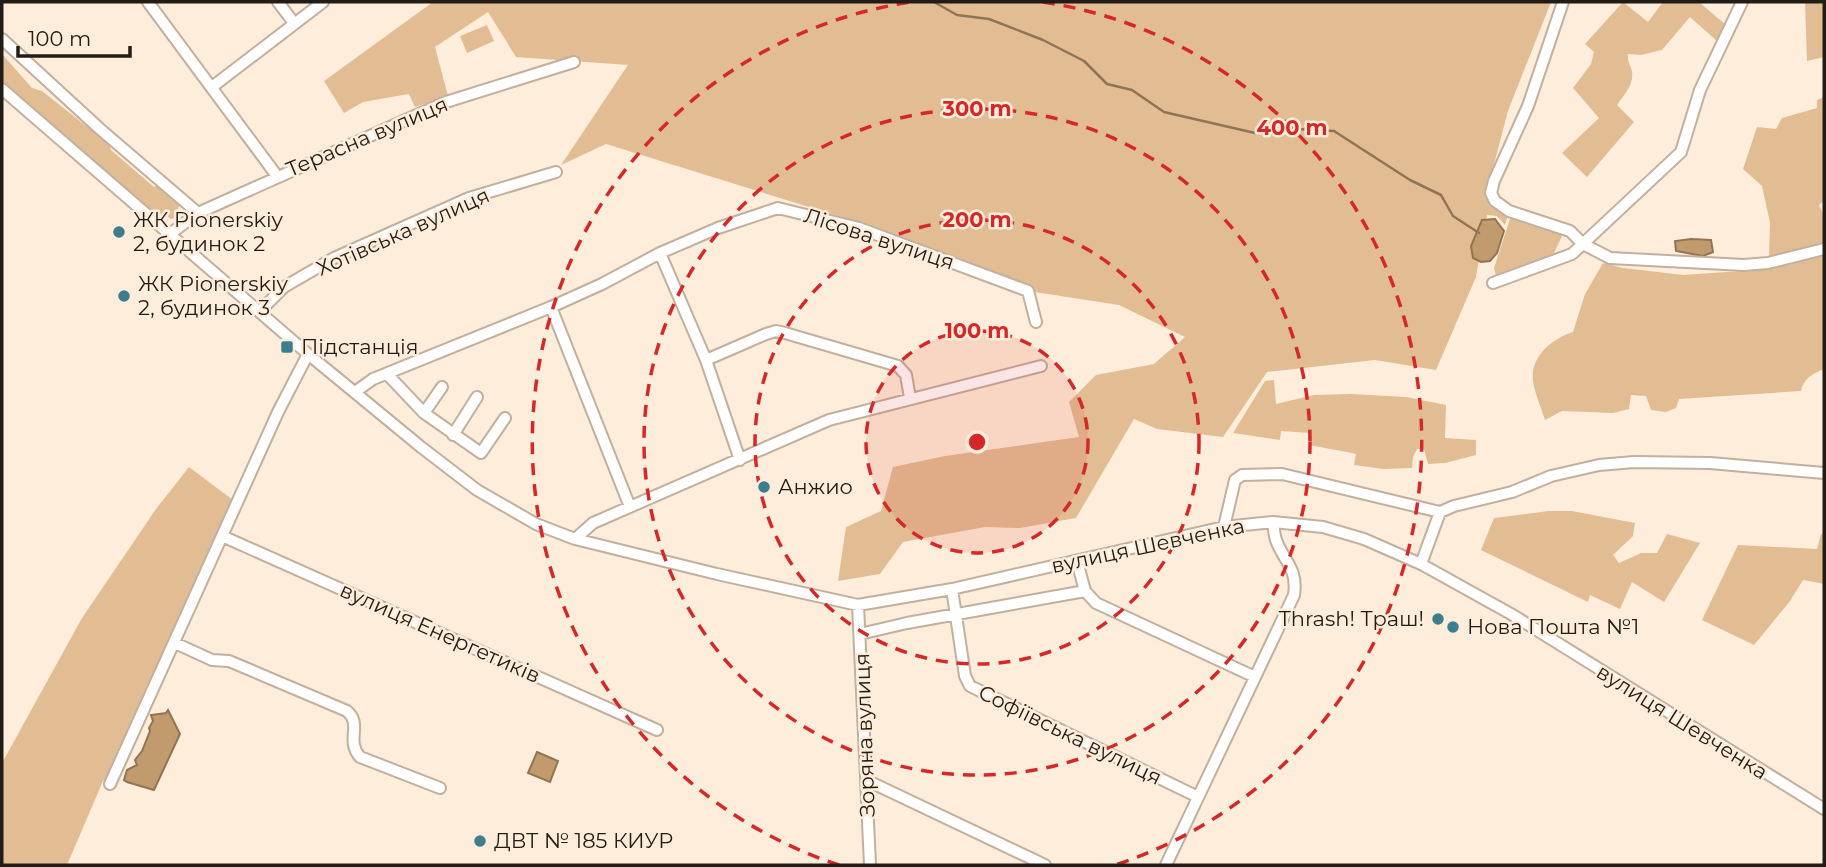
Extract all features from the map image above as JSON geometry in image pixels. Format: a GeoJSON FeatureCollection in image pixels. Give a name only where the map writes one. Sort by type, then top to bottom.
{"type":"FeatureCollection","features":[{"type":"Feature","properties":{"kind":"street"},"geometry":{"type":"LineString","coordinates":[[148,2],[277,176]]}},
{"type":"Feature","properties":{"kind":"street"},"geometry":{"type":"LineString","coordinates":[[278,2],[294,23]]}},
{"type":"Feature","properties":{"kind":"street"},"geometry":{"type":"LineString","coordinates":[[212,87],[323,2]]}},
{"type":"Feature","properties":{"kind":"street"},"geometry":{"type":"LineString","coordinates":[[1563,2],[1528,106],[1494,181],[1491,193],[1495,201],[1509,211],[1570,231],[1583,244],[1610,258],[1744,265],[1768,263],[1824,248]]}},
{"type":"Feature","properties":{"kind":"street"},"geometry":{"type":"LineString","coordinates":[[1493,283],[1572,254],[1681,152],[1700,90],[1742,2]]}},
{"type":"Feature","properties":{"kind":"street"},"geometry":{"type":"LineString","coordinates":[[2,39],[100,129],[198,213]]}},
{"type":"Feature","properties":{"kind":"street","name":"Терасна вулиця"},"geometry":{"type":"LineString","coordinates":[[170,234],[198,213],[446,102],[574,62]]}},
{"type":"Feature","properties":{"kind":"street","name":"вулиця Шевченка"},"geometry":{"type":"LineString","coordinates":[[2,89],[308,354],[477,490],[536,524],[575,539],[858,605],[952,589],[1224,527],[1273,522],[1298,523],[1345,533],[1421,564],[1511,614],[1824,809]]}},
{"type":"Feature","properties":{"kind":"street","name":"Хотівська вулиця"},"geometry":{"type":"LineString","coordinates":[[260,311],[284,287],[334,258],[469,198],[556,172]]}},
{"type":"Feature","properties":{"kind":"street","name":"Лісова вулиця"},"geometry":{"type":"LineString","coordinates":[[355,392],[373,379],[551,307],[660,253],[718,228],[778,208],[859,228],[1028,291],[1036,322]]}},
{"type":"Feature","properties":{"kind":"street"},"geometry":{"type":"LineString","coordinates":[[660,253],[706,360],[740,460]]}},
{"type":"Feature","properties":{"kind":"street"},"geometry":{"type":"LineString","coordinates":[[551,307],[629,507]]}},
{"type":"Feature","properties":{"kind":"street"},"geometry":{"type":"LineString","coordinates":[[706,360],[776,331],[898,366],[906,375],[910,398]]}},
{"type":"Feature","properties":{"kind":"street"},"geometry":{"type":"LineString","coordinates":[[110,784],[278,412],[308,354]]}},
{"type":"Feature","properties":{"kind":"street"},"geometry":{"type":"LineString","coordinates":[[575,539],[593,523],[829,420],[1041,366]]}},
{"type":"Feature","properties":{"kind":"street"},"geometry":{"type":"LineString","coordinates":[[387,373],[424,413],[481,453],[505,418]]}},
{"type":"Feature","properties":{"kind":"street"},"geometry":{"type":"LineString","coordinates":[[424,413],[442,387]]}},
{"type":"Feature","properties":{"kind":"street"},"geometry":{"type":"LineString","coordinates":[[453,435],[477,397]]}},
{"type":"Feature","properties":{"kind":"street"},"geometry":{"type":"LineString","coordinates":[[1224,527],[1235,480],[1241,475],[1282,474],[1440,512],[1512,492],[1551,476],[1599,465],[1634,462],[1710,463],[1824,473]]}},
{"type":"Feature","properties":{"kind":"street"},"geometry":{"type":"LineString","coordinates":[[1421,564],[1440,512]]}},
{"type":"Feature","properties":{"kind":"street"},"geometry":{"type":"LineString","coordinates":[[1166,865],[1294,595],[1291,565],[1275,538],[1273,522]]}},
{"type":"Feature","properties":{"kind":"street","name":"вулиця Енергетиків"},"geometry":{"type":"LineString","coordinates":[[222,536],[657,730]]}},
{"type":"Feature","properties":{"kind":"street"},"geometry":{"type":"LineString","coordinates":[[1077,561],[1085,591],[1096,603],[1255,677]]}},
{"type":"Feature","properties":{"kind":"street"},"geometry":{"type":"LineString","coordinates":[[952,589],[956,615]]}},
{"type":"Feature","properties":{"kind":"street"},"geometry":{"type":"LineString","coordinates":[[860,634],[1085,591]]}},
{"type":"Feature","properties":{"kind":"street","name":"Зоряна вулиця"},"geometry":{"type":"LineString","coordinates":[[858,605],[870,865]]}},
{"type":"Feature","properties":{"kind":"street","name":"Софіївська вулиця"},"geometry":{"type":"LineString","coordinates":[[956,615],[965,676],[970,686],[1198,797]]}},
{"type":"Feature","properties":{"kind":"street"},"geometry":{"type":"LineString","coordinates":[[175,643],[212,660],[229,661],[347,711],[355,723],[353,747],[360,757],[440,788]]}},
{"type":"Feature","properties":{"kind":"street"},"geometry":{"type":"LineString","coordinates":[[866,780],[1045,865]]}},
{"type":"Feature","properties":{"kind":"shaded area"},"geometry":{"type":"Polygon","coordinates":[[[433,2],[1551,2],[1508,111],[1488,187],[1508,214],[1505,225],[1497,216],[1487,215],[1476,277],[1436,370],[1375,360],[1267,372],[1223,437],[1157,429],[1134,419],[1076,518],[1020,528],[985,527],[903,542],[880,574],[838,581],[846,527],[881,511],[893,467],[945,456],[1079,437],[1069,402],[1096,375],[1154,364],[1185,337],[1119,305],[1028,291],[870,226],[606,144],[561,165],[628,65],[516,57],[488,12],[435,47],[448,96],[415,107],[409,94],[363,102],[344,113],[324,81],[433,2]]]}},
{"type":"Feature","properties":{"kind":"shaded area"},"geometry":{"type":"Polygon","coordinates":[[[1623,2],[1648,22],[1663,2],[1699,2],[1726,25],[1717,41],[1690,17],[1662,50],[1641,55],[1628,54],[1631,81],[1617,105],[1634,122],[1587,177],[1562,153],[1599,118],[1573,88],[1591,64],[1594,52],[1585,44],[1623,2]]]}},
{"type":"Feature","properties":{"kind":"shaded area"},"geometry":{"type":"Polygon","coordinates":[[[1805,2],[1824,2],[1824,57],[1807,61],[1805,2]]]}},
{"type":"Feature","properties":{"kind":"shaded area"},"geometry":{"type":"Polygon","coordinates":[[[487,25],[494,41],[467,53],[460,36],[487,25]]]}},
{"type":"Feature","properties":{"kind":"shaded area"},"geometry":{"type":"Polygon","coordinates":[[[2,54],[32,88],[42,91],[109,144],[111,150],[154,187],[160,184],[180,205],[177,218],[171,219],[147,209],[2,83],[2,54]]]}},
{"type":"Feature","properties":{"kind":"shaded area"},"geometry":{"type":"Polygon","coordinates":[[[1824,97],[1824,201],[1819,205],[1824,215],[1824,243],[1769,256],[1770,223],[1762,186],[1743,169],[1757,127],[1776,129],[1782,118],[1817,108],[1817,100],[1824,97]]]}},
{"type":"Feature","properties":{"kind":"shaded area"},"geometry":{"type":"Polygon","coordinates":[[[1511,216],[1538,223],[1562,236],[1554,253],[1566,249],[1571,252],[1497,280],[1494,268],[1511,216]]]}},
{"type":"Feature","properties":{"kind":"shaded area"},"geometry":{"type":"Polygon","coordinates":[[[1495,219],[1504,231],[1497,253],[1490,261],[1481,262],[1473,258],[1471,246],[1482,220],[1495,219]]]}},
{"type":"Feature","properties":{"kind":"shaded area"},"geometry":{"type":"Polygon","coordinates":[[[1711,240],[1713,252],[1703,256],[1676,251],[1675,241],[1711,240]]]}},
{"type":"Feature","properties":{"kind":"shaded area"},"geometry":{"type":"Polygon","coordinates":[[[1824,255],[1824,369],[1809,377],[1801,391],[1679,399],[1676,408],[1666,412],[1651,410],[1646,396],[1631,395],[1629,409],[1613,413],[1562,411],[1545,420],[1533,381],[1535,364],[1550,344],[1573,332],[1585,294],[1603,263],[1683,275],[1771,269],[1824,255]]]}},
{"type":"Feature","properties":{"kind":"shaded area"},"geometry":{"type":"Polygon","coordinates":[[[1274,380],[1276,404],[1314,395],[1351,394],[1406,397],[1446,405],[1445,438],[1476,440],[1476,455],[1445,463],[1428,464],[1424,449],[1417,449],[1412,468],[1384,469],[1354,465],[1356,454],[1309,445],[1309,433],[1281,431],[1280,440],[1233,433],[1265,381],[1274,380]]]}},
{"type":"Feature","properties":{"kind":"shaded area"},"geometry":{"type":"Polygon","coordinates":[[[189,467],[237,503],[119,766],[103,781],[67,865],[2,865],[2,763],[82,618],[156,509],[189,467]]]}},
{"type":"Feature","properties":{"kind":"shaded area"},"geometry":{"type":"Polygon","coordinates":[[[1572,511],[1635,523],[1633,536],[1613,555],[1619,563],[1641,553],[1657,553],[1667,534],[1700,543],[1664,602],[1632,582],[1620,609],[1590,595],[1588,602],[1481,550],[1494,518],[1572,511]]]}},
{"type":"Feature","properties":{"kind":"shaded area"},"geometry":{"type":"Polygon","coordinates":[[[1824,533],[1824,584],[1803,580],[1790,601],[1754,645],[1702,620],[1738,545],[1817,549],[1821,534],[1824,533]]]}},
{"type":"Feature","properties":{"kind":"shaded area"},"geometry":{"type":"Polygon","coordinates":[[[168,710],[180,734],[154,790],[127,782],[124,780],[127,770],[137,765],[135,760],[150,731],[153,721],[151,715],[166,713],[168,710]]]}},
{"type":"Feature","properties":{"kind":"shaded area"},"geometry":{"type":"Polygon","coordinates":[[[537,752],[558,761],[550,782],[528,773],[537,752]]]}},
{"type":"Feature","properties":{"kind":"waterway"},"geometry":{"type":"LineString","coordinates":[[934,2],[957,15],[989,19],[1043,40],[1084,61],[1107,84],[1132,90],[1164,112],[1255,133],[1296,129],[1334,131],[1410,180],[1441,195],[1453,216],[1479,233]]}},
{"type":"Feature","properties":{"kind":"place","name":"ЖК Pionerskiy 2, будинок 2"},"geometry":{"type":"Point","coordinates":[119,232]}},
{"type":"Feature","properties":{"kind":"place","name":"ЖК Pionerskiy 2, будинок 3"},"geometry":{"type":"Point","coordinates":[124,296]}},
{"type":"Feature","properties":{"kind":"place","name":"Підстанція"},"geometry":{"type":"Point","coordinates":[287,347]}},
{"type":"Feature","properties":{"kind":"place","name":"Анжио"},"geometry":{"type":"Point","coordinates":[764,487]}},
{"type":"Feature","properties":{"kind":"place","name":"Thrash! Траш!"},"geometry":{"type":"Point","coordinates":[1438,619]}},
{"type":"Feature","properties":{"kind":"place","name":"Нова Пошта №1"},"geometry":{"type":"Point","coordinates":[1453,627]}},
{"type":"Feature","properties":{"kind":"place","name":"ДВТ № 185 КИУР"},"geometry":{"type":"Point","coordinates":[480,841]}}]}
